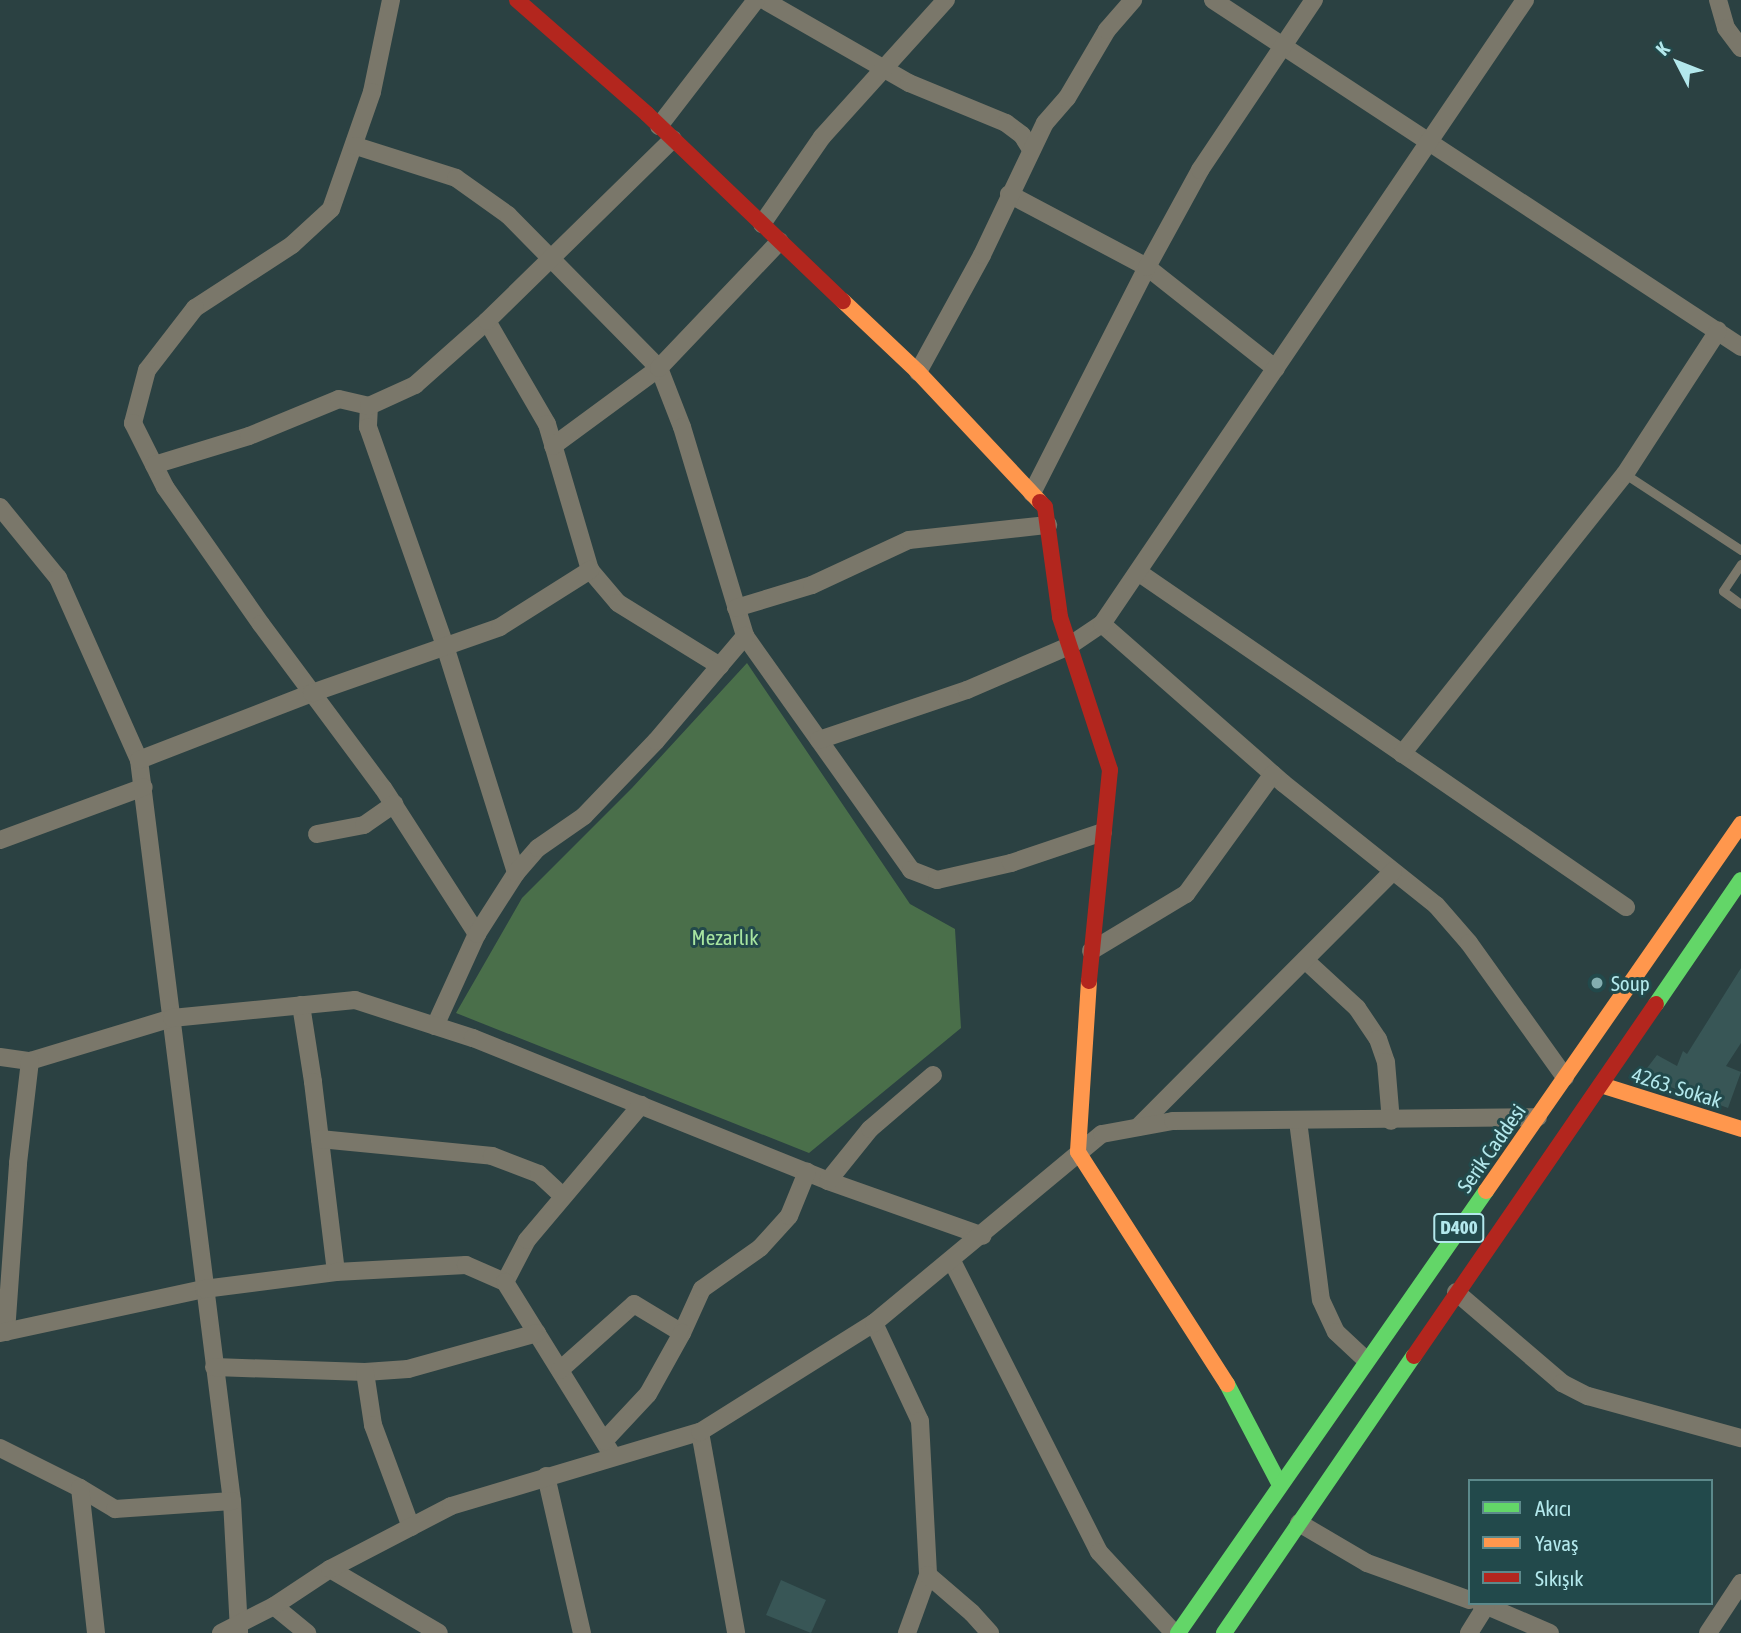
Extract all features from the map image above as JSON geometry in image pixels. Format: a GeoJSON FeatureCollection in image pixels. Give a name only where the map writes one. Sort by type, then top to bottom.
{"type":"FeatureCollection","features":[{"type":"Feature","properties":{"kind":"main road"},"geometry":{"type":"LineString","coordinates":[[517,0],[659,126],[918,372],[1045,507],[1060,617],[1110,771],[1091,951],[1077,1152],[1221,1373],[1279,1483]]}},
{"type":"Feature","properties":{"kind":"main road","name":"Serik Caddesi"},"geometry":{"type":"LineString","coordinates":[[1176,1633],[1741,824]]}},
{"type":"Feature","properties":{"kind":"main road","name":"D400"},"geometry":{"type":"LineString","coordinates":[[1227,1632],[1741,880]]}},
{"type":"Feature","properties":{"kind":"main road","name":"4263. Sokak"},"geometry":{"type":"LineString","coordinates":[[1601,1085],[1741,1129]]}},
{"type":"Feature","properties":{"kind":"street"},"geometry":{"type":"LineString","coordinates":[[391,0],[372,92],[356,146],[331,209],[292,244],[195,308],[147,370],[133,423],[164,487],[394,804],[477,934]]}},
{"type":"Feature","properties":{"kind":"street"},"geometry":{"type":"LineString","coordinates":[[659,126],[756,0]]}},
{"type":"Feature","properties":{"kind":"street"},"geometry":{"type":"LineString","coordinates":[[764,0],[909,83],[1006,123],[1022,135],[1030,148]]}},
{"type":"Feature","properties":{"kind":"street"},"geometry":{"type":"LineString","coordinates":[[762,224],[822,137],[946,0]]}},
{"type":"Feature","properties":{"kind":"street"},"geometry":{"type":"LineString","coordinates":[[918,372],[982,255],[1030,148],[1045,123],[1067,98],[1107,30],[1133,0]]}},
{"type":"Feature","properties":{"kind":"street"},"geometry":{"type":"LineString","coordinates":[[1213,0],[1741,346]]}},
{"type":"Feature","properties":{"kind":"street"},"geometry":{"type":"LineString","coordinates":[[1032,493],[1147,267],[1200,170],[1314,0]]}},
{"type":"Feature","properties":{"kind":"street"},"geometry":{"type":"LineString","coordinates":[[819,740],[967,690],[1069,646],[1102,624],[1525,0]]}},
{"type":"Feature","properties":{"kind":"street"},"geometry":{"type":"LineString","coordinates":[[1718,0],[1726,28],[1741,48]]}},
{"type":"Feature","properties":{"kind":"street"},"geometry":{"type":"LineString","coordinates":[[154,465],[249,436],[339,399],[369,406],[415,385],[487,321],[673,139]]}},
{"type":"Feature","properties":{"kind":"street"},"geometry":{"type":"LineString","coordinates":[[356,146],[456,178],[508,215],[659,368],[682,427],[745,636],[911,870],[937,880],[1011,863],[1103,832]]}},
{"type":"Feature","properties":{"kind":"street"},"geometry":{"type":"LineString","coordinates":[[1009,194],[1147,267],[1276,369]]}},
{"type":"Feature","properties":{"kind":"street"},"geometry":{"type":"LineString","coordinates":[[554,446],[659,368],[780,241]]}},
{"type":"Feature","properties":{"kind":"street"},"geometry":{"type":"LineString","coordinates":[[487,321],[547,424],[590,570],[618,603],[720,666]]}},
{"type":"Feature","properties":{"kind":"street"},"geometry":{"type":"LineString","coordinates":[[1402,754],[1625,474],[1718,331]]}},
{"type":"Feature","properties":{"kind":"street"},"geometry":{"type":"LineString","coordinates":[[369,406],[368,427],[445,646],[516,873]]}},
{"type":"Feature","properties":{"kind":"street"},"geometry":{"type":"LineString","coordinates":[[0,507],[58,578],[139,760],[232,1501],[239,1628]]}},
{"type":"Feature","properties":{"kind":"street"},"geometry":{"type":"LineString","coordinates":[[736,608],[812,585],[909,540],[1048,525]]}},
{"type":"Feature","properties":{"kind":"street"},"geometry":{"type":"LineString","coordinates":[[139,760],[312,693],[500,627],[590,570]]}},
{"type":"Feature","properties":{"kind":"street"},"geometry":{"type":"LineString","coordinates":[[1138,572],[1626,907]]}},
{"type":"Feature","properties":{"kind":"street"},"geometry":{"type":"LineString","coordinates":[[1102,624],[1273,774],[1436,905],[1469,943],[1565,1077]]}},
{"type":"Feature","properties":{"kind":"street"},"geometry":{"type":"LineString","coordinates":[[435,1026],[477,934],[516,873],[538,848],[584,816],[656,741],[745,636]]}},
{"type":"Feature","properties":{"kind":"street"},"geometry":{"type":"LineString","coordinates":[[1091,951],[1186,894],[1273,774]]}},
{"type":"Feature","properties":{"kind":"street"},"geometry":{"type":"LineString","coordinates":[[0,840],[144,787]]}},
{"type":"Feature","properties":{"kind":"street"},"geometry":{"type":"LineString","coordinates":[[317,834],[364,825],[394,804]]}},
{"type":"Feature","properties":{"kind":"street"},"geometry":{"type":"LineString","coordinates":[[1138,1127],[1393,871]]}},
{"type":"Feature","properties":{"kind":"street"},"geometry":{"type":"LineString","coordinates":[[1305,960],[1357,1008],[1378,1039],[1386,1062],[1391,1121]]}},
{"type":"Feature","properties":{"kind":"street"},"geometry":{"type":"LineString","coordinates":[[0,1057],[30,1061],[172,1018],[355,1000],[473,1038],[828,1181],[983,1236]]}},
{"type":"Feature","properties":{"kind":"street"},"geometry":{"type":"LineString","coordinates":[[301,1005],[336,1272]]}},
{"type":"Feature","properties":{"kind":"street"},"geometry":{"type":"LineString","coordinates":[[30,1061],[3,1333],[204,1289],[336,1272],[466,1265],[505,1282],[608,1448]]}},
{"type":"Feature","properties":{"kind":"street"},"geometry":{"type":"LineString","coordinates":[[828,1181],[870,1129],[933,1074]]}},
{"type":"Feature","properties":{"kind":"street"},"geometry":{"type":"LineString","coordinates":[[505,1282],[527,1240],[641,1105]]}},
{"type":"Feature","properties":{"kind":"street"},"geometry":{"type":"LineString","coordinates":[[221,1633],[239,1628],[330,1569],[451,1506],[546,1476],[608,1448],[700,1433],[874,1323],[983,1236],[1077,1152],[1102,1134],[1173,1121],[1538,1118]]}},
{"type":"Feature","properties":{"kind":"street"},"geometry":{"type":"LineString","coordinates":[[1298,1121],[1321,1300],[1336,1332],[1366,1360]]}},
{"type":"Feature","properties":{"kind":"street"},"geometry":{"type":"LineString","coordinates":[[320,1139],[492,1156],[539,1174],[564,1196]]}},
{"type":"Feature","properties":{"kind":"street"},"geometry":{"type":"LineString","coordinates":[[608,1448],[648,1394],[682,1333],[702,1289],[760,1248],[789,1216],[807,1172]]}},
{"type":"Feature","properties":{"kind":"street"},"geometry":{"type":"LineString","coordinates":[[952,1261],[1099,1552],[1176,1633]]}},
{"type":"Feature","properties":{"kind":"street"},"geometry":{"type":"LineString","coordinates":[[1457,1292],[1562,1383],[1588,1396],[1741,1438]]}},
{"type":"Feature","properties":{"kind":"street"},"geometry":{"type":"LineString","coordinates":[[560,1370],[634,1304],[682,1333]]}},
{"type":"Feature","properties":{"kind":"street"},"geometry":{"type":"LineString","coordinates":[[874,1323],[920,1421],[928,1575],[906,1633]]}},
{"type":"Feature","properties":{"kind":"street"},"geometry":{"type":"LineString","coordinates":[[214,1367],[365,1372],[408,1369],[537,1333]]}},
{"type":"Feature","properties":{"kind":"street"},"geometry":{"type":"LineString","coordinates":[[365,1372],[373,1425],[411,1527]]}},
{"type":"Feature","properties":{"kind":"street"},"geometry":{"type":"LineString","coordinates":[[700,1433],[736,1633]]}},
{"type":"Feature","properties":{"kind":"street"},"geometry":{"type":"LineString","coordinates":[[0,1448],[80,1488],[115,1509],[232,1501]]}},
{"type":"Feature","properties":{"kind":"street"},"geometry":{"type":"LineString","coordinates":[[546,1476],[583,1633]]}},
{"type":"Feature","properties":{"kind":"street"},"geometry":{"type":"LineString","coordinates":[[80,1488],[96,1633]]}},
{"type":"Feature","properties":{"kind":"street"},"geometry":{"type":"LineString","coordinates":[[1299,1523],[1367,1563],[1468,1599]]}},
{"type":"Feature","properties":{"kind":"street"},"geometry":{"type":"LineString","coordinates":[[330,1569],[439,1633]]}},
{"type":"Feature","properties":{"kind":"street"},"geometry":{"type":"LineString","coordinates":[[928,1575],[972,1613],[990,1633]]}},
{"type":"Feature","properties":{"kind":"street"},"geometry":{"type":"LineString","coordinates":[[1708,1633],[1741,1583]]}},
{"type":"Feature","properties":{"kind":"street"},"geometry":{"type":"LineString","coordinates":[[1469,1633],[1477,1605]]}},
{"type":"Feature","properties":{"kind":"street"},"geometry":{"type":"LineString","coordinates":[[1483,1605],[1550,1633]]}},
{"type":"Feature","properties":{"kind":"street"},"geometry":{"type":"LineString","coordinates":[[274,1606],[307,1633]]}},
{"type":"Feature","properties":{"kind":"lane"},"geometry":{"type":"LineString","coordinates":[[1625,474],[1741,550]]}},
{"type":"Feature","properties":{"kind":"lane"},"geometry":{"type":"LineString","coordinates":[[1741,564],[1723,591],[1741,604]]}},
{"type":"Feature","properties":{"kind":"green space","name":"Mezarlık"},"geometry":{"type":"Polygon","coordinates":[[[747,663],[910,904],[955,929],[961,1028],[809,1153],[456,1013],[522,898],[632,788],[747,663]]]}},
{"type":"Feature","properties":{"kind":"building"},"geometry":{"type":"Polygon","coordinates":[[[1741,968],[1741,1043],[1726,1066],[1741,1072],[1728,1108],[1665,1085],[1644,1072],[1657,1055],[1677,1066],[1683,1051],[1687,1054],[1741,968]]]}},
{"type":"Feature","properties":{"kind":"building"},"geometry":{"type":"Polygon","coordinates":[[[781,1580],[826,1600],[811,1633],[766,1615],[781,1580]]]}},
{"type":"Feature","properties":{"kind":"traffic: fast"},"geometry":{"type":"LineString","coordinates":[[1656,1004],[1741,880]]}},
{"type":"Feature","properties":{"kind":"traffic: fast"},"geometry":{"type":"LineString","coordinates":[[1178,1633],[1486,1191]]}},
{"type":"Feature","properties":{"kind":"traffic: fast"},"geometry":{"type":"LineString","coordinates":[[1224,1633],[1414,1356]]}},
{"type":"Feature","properties":{"kind":"traffic: fast"},"geometry":{"type":"LineString","coordinates":[[1227,1384],[1279,1483]]}},
{"type":"Feature","properties":{"kind":"traffic: slow"},"geometry":{"type":"LineString","coordinates":[[843,301],[918,372],[1040,502]]}},
{"type":"Feature","properties":{"kind":"traffic: slow"},"geometry":{"type":"LineString","coordinates":[[1486,1191],[1741,824]]}},
{"type":"Feature","properties":{"kind":"traffic: slow"},"geometry":{"type":"LineString","coordinates":[[1089,981],[1078,1152],[1227,1384]]}},
{"type":"Feature","properties":{"kind":"traffic: slow"},"geometry":{"type":"LineString","coordinates":[[1601,1085],[1741,1129]]}},
{"type":"Feature","properties":{"kind":"traffic: jam"},"geometry":{"type":"LineString","coordinates":[[517,0],[647,114],[843,301]]}},
{"type":"Feature","properties":{"kind":"traffic: jam"},"geometry":{"type":"LineString","coordinates":[[1040,502],[1045,507],[1060,617],[1110,770],[1089,981]]}},
{"type":"Feature","properties":{"kind":"traffic: jam"},"geometry":{"type":"LineString","coordinates":[[1414,1356],[1656,1004]]}},
{"type":"Feature","properties":{"kind":"place","name":"Soup"},"geometry":{"type":"Point","coordinates":[1597,983]}}]}
